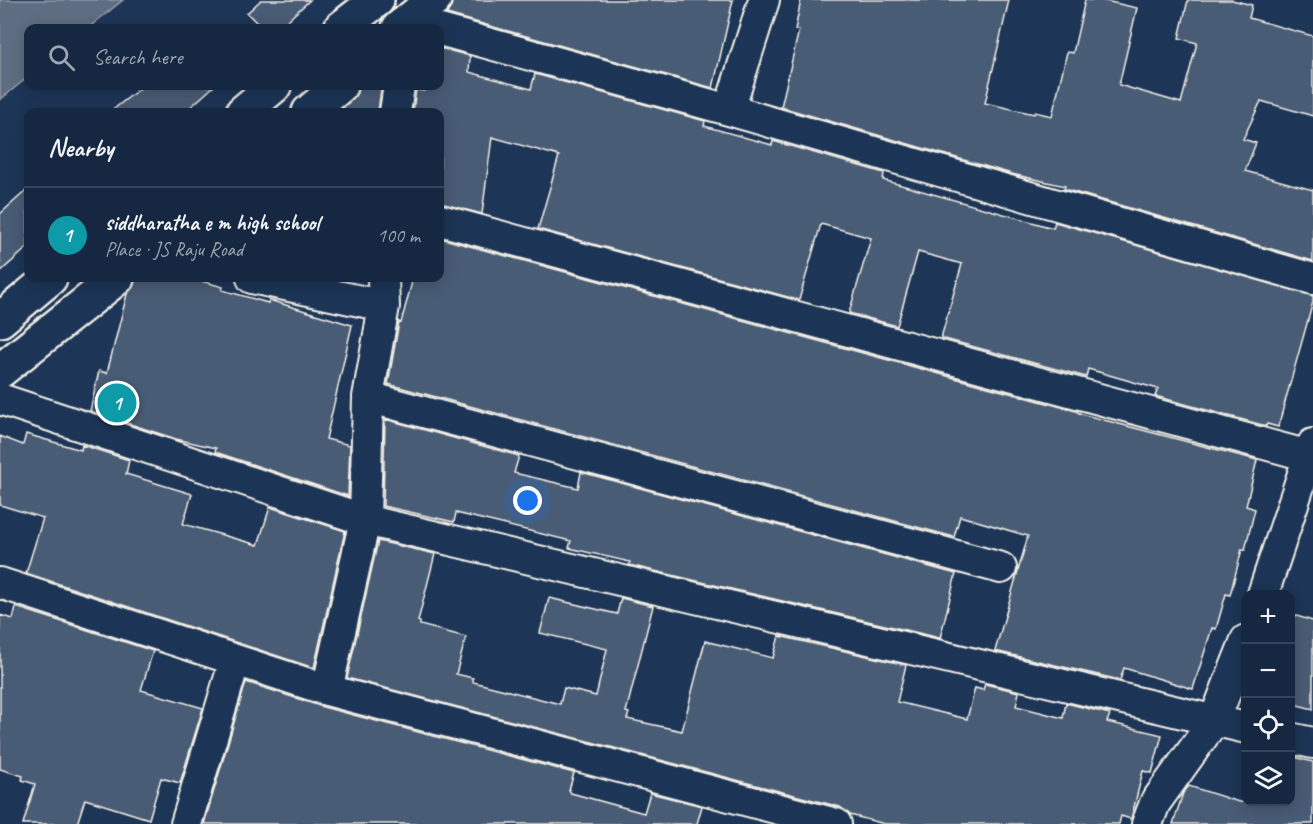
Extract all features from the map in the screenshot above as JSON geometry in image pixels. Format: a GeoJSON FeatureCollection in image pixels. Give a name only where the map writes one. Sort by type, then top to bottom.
{"type":"FeatureCollection","features":[{"type":"Feature","properties":{"kind":"main road"},"geometry":{"type":"LineString","coordinates":[[346,24],[377,0]]}},
{"type":"Feature","properties":{"kind":"main road"},"geometry":{"type":"LineString","coordinates":[[248,108],[269,90]]}},
{"type":"Feature","properties":{"kind":"main road"},"geometry":{"type":"LineString","coordinates":[[314,108],[335,90]]}},
{"type":"Feature","properties":{"kind":"main road"},"geometry":{"type":"LineString","coordinates":[[0,320],[45,282]]}},
{"type":"Feature","properties":{"kind":"main road"},"geometry":{"type":"LineString","coordinates":[[0,371],[112,282]]}},
{"type":"Feature","properties":{"kind":"street"},"geometry":{"type":"LineString","coordinates":[[729,110],[764,0]]}},
{"type":"Feature","properties":{"kind":"street"},"geometry":{"type":"LineString","coordinates":[[444,31],[729,110],[1313,279]]}},
{"type":"Feature","properties":{"kind":"street"},"geometry":{"type":"LineString","coordinates":[[396,108],[398,90]]}},
{"type":"Feature","properties":{"kind":"street"},"geometry":{"type":"LineString","coordinates":[[444,221],[1311,450],[1264,590]]}},
{"type":"Feature","properties":{"kind":"street"},"geometry":{"type":"LineString","coordinates":[[290,282],[384,292],[368,397],[365,520],[327,690]]}},
{"type":"Feature","properties":{"kind":"street"},"geometry":{"type":"LineString","coordinates":[[368,397],[1001,568]]}},
{"type":"Feature","properties":{"kind":"street"},"geometry":{"type":"LineString","coordinates":[[0,399],[365,520],[1241,727]]}},
{"type":"Feature","properties":{"kind":"street"},"geometry":{"type":"LineString","coordinates":[[0,584],[327,690],[836,824]]}},
{"type":"Feature","properties":{"kind":"street"},"geometry":{"type":"LineString","coordinates":[[1147,824],[1155,802],[1214,721],[1243,644]]}},
{"type":"Feature","properties":{"kind":"street"},"geometry":{"type":"LineString","coordinates":[[186,824],[235,660]]}},
{"type":"Feature","properties":{"kind":"street"},"geometry":{"type":"LineString","coordinates":[[1295,739],[1313,743]]}},
{"type":"Feature","properties":{"kind":"water"},"geometry":{"type":"Polygon","coordinates":[[[0,0],[123,0],[93,24],[24,24],[24,80],[0,100],[0,0]]]}},
{"type":"Feature","properties":{"kind":"building"},"geometry":{"type":"Polygon","coordinates":[[[261,0],[310,0],[283,24],[258,24],[247,13],[261,0]]]}},
{"type":"Feature","properties":{"kind":"building"},"geometry":{"type":"Polygon","coordinates":[[[452,0],[733,0],[713,88],[447,14],[452,0]]]}},
{"type":"Feature","properties":{"kind":"building"},"geometry":{"type":"Polygon","coordinates":[[[801,0],[1009,0],[985,103],[1052,116],[1067,52],[1073,53],[1085,0],[1101,0],[1137,8],[1119,85],[1181,103],[1197,43],[1179,38],[1188,0],[1232,0],[1252,5],[1249,18],[1313,36],[1313,116],[1261,101],[1243,139],[1256,143],[1245,171],[1313,190],[1313,261],[1064,189],[1065,186],[1012,174],[781,107],[799,30],[795,30],[801,0]]]}},
{"type":"Feature","properties":{"kind":"building"},"geometry":{"type":"Polygon","coordinates":[[[444,49],[470,56],[469,72],[531,89],[535,74],[705,121],[704,126],[772,145],[773,141],[884,173],[883,180],[1053,228],[1055,222],[1313,296],[1278,427],[1267,424],[1266,426],[1155,396],[1158,389],[1088,369],[1086,377],[941,338],[962,264],[918,252],[897,326],[849,313],[871,238],[821,224],[799,300],[538,229],[559,156],[492,137],[482,214],[444,204],[444,108],[413,108],[416,90],[444,90],[444,49]]]}},
{"type":"Feature","properties":{"kind":"building"},"geometry":{"type":"Polygon","coordinates":[[[138,90],[210,90],[189,108],[115,108],[138,90]]]}},
{"type":"Feature","properties":{"kind":"building"},"geometry":{"type":"Polygon","coordinates":[[[358,90],[381,90],[378,108],[343,108],[358,90]]]}},
{"type":"Feature","properties":{"kind":"building"},"geometry":{"type":"Polygon","coordinates":[[[24,193],[24,251],[0,272],[0,214],[24,193]]]}},
{"type":"Feature","properties":{"kind":"building"},"geometry":{"type":"Polygon","coordinates":[[[444,239],[1257,460],[1246,506],[1255,509],[1245,550],[1242,549],[1230,595],[1226,594],[1216,629],[1212,628],[1193,689],[1124,668],[1120,680],[995,651],[1028,536],[960,516],[954,537],[388,384],[399,322],[401,323],[412,282],[444,282],[444,239]]]}},
{"type":"Feature","properties":{"kind":"building"},"geometry":{"type":"Polygon","coordinates":[[[134,282],[205,282],[223,287],[222,290],[268,303],[269,300],[352,325],[326,439],[350,445],[348,496],[215,452],[216,448],[176,439],[90,411],[99,371],[107,373],[127,294],[134,282]]]}},
{"type":"Feature","properties":{"kind":"building"},"geometry":{"type":"Polygon","coordinates":[[[385,419],[519,456],[514,473],[578,488],[581,472],[956,574],[940,638],[629,565],[630,562],[569,548],[571,541],[456,513],[454,522],[383,506],[385,419]]]}},
{"type":"Feature","properties":{"kind":"building"},"geometry":{"type":"Polygon","coordinates":[[[26,434],[81,450],[82,445],[129,460],[126,474],[192,494],[183,524],[258,545],[270,507],[345,531],[314,668],[26,573],[43,518],[0,505],[0,436],[23,445],[26,434]]]}},
{"type":"Feature","properties":{"kind":"building"},"geometry":{"type":"Polygon","coordinates":[[[378,541],[435,554],[418,621],[420,625],[466,637],[456,674],[473,678],[473,682],[560,704],[564,688],[596,696],[607,649],[540,633],[549,598],[617,614],[621,598],[653,606],[626,712],[629,713],[627,719],[682,731],[705,641],[773,658],[779,636],[906,665],[897,702],[967,719],[975,688],[983,690],[985,684],[1019,692],[1016,706],[1063,718],[1066,703],[1110,714],[1107,722],[1162,735],[1152,773],[1143,771],[1131,819],[1121,816],[1119,824],[885,824],[850,815],[840,807],[347,678],[378,541]]]}},
{"type":"Feature","properties":{"kind":"building"},"geometry":{"type":"Polygon","coordinates":[[[16,607],[153,651],[141,690],[203,708],[180,783],[161,778],[149,819],[85,799],[77,824],[23,824],[35,784],[22,780],[23,776],[0,769],[0,615],[13,619],[16,607]]]}},
{"type":"Feature","properties":{"kind":"building"},"geometry":{"type":"Polygon","coordinates":[[[1295,616],[1313,621],[1313,709],[1295,704],[1295,616]]]}},
{"type":"Feature","properties":{"kind":"building"},"geometry":{"type":"Polygon","coordinates":[[[246,682],[323,707],[574,773],[569,790],[571,793],[644,813],[650,793],[702,806],[697,824],[204,824],[246,682]]]}},
{"type":"Feature","properties":{"kind":"building"},"geometry":{"type":"Polygon","coordinates":[[[1295,757],[1313,762],[1313,824],[1173,824],[1183,793],[1189,786],[1241,802],[1241,806],[1295,806],[1295,757]]]}},
{"type":"Feature","properties":{"kind":"place","name":"siddharatha e m high school"},"geometry":{"type":"Point","coordinates":[117,403]}}]}
